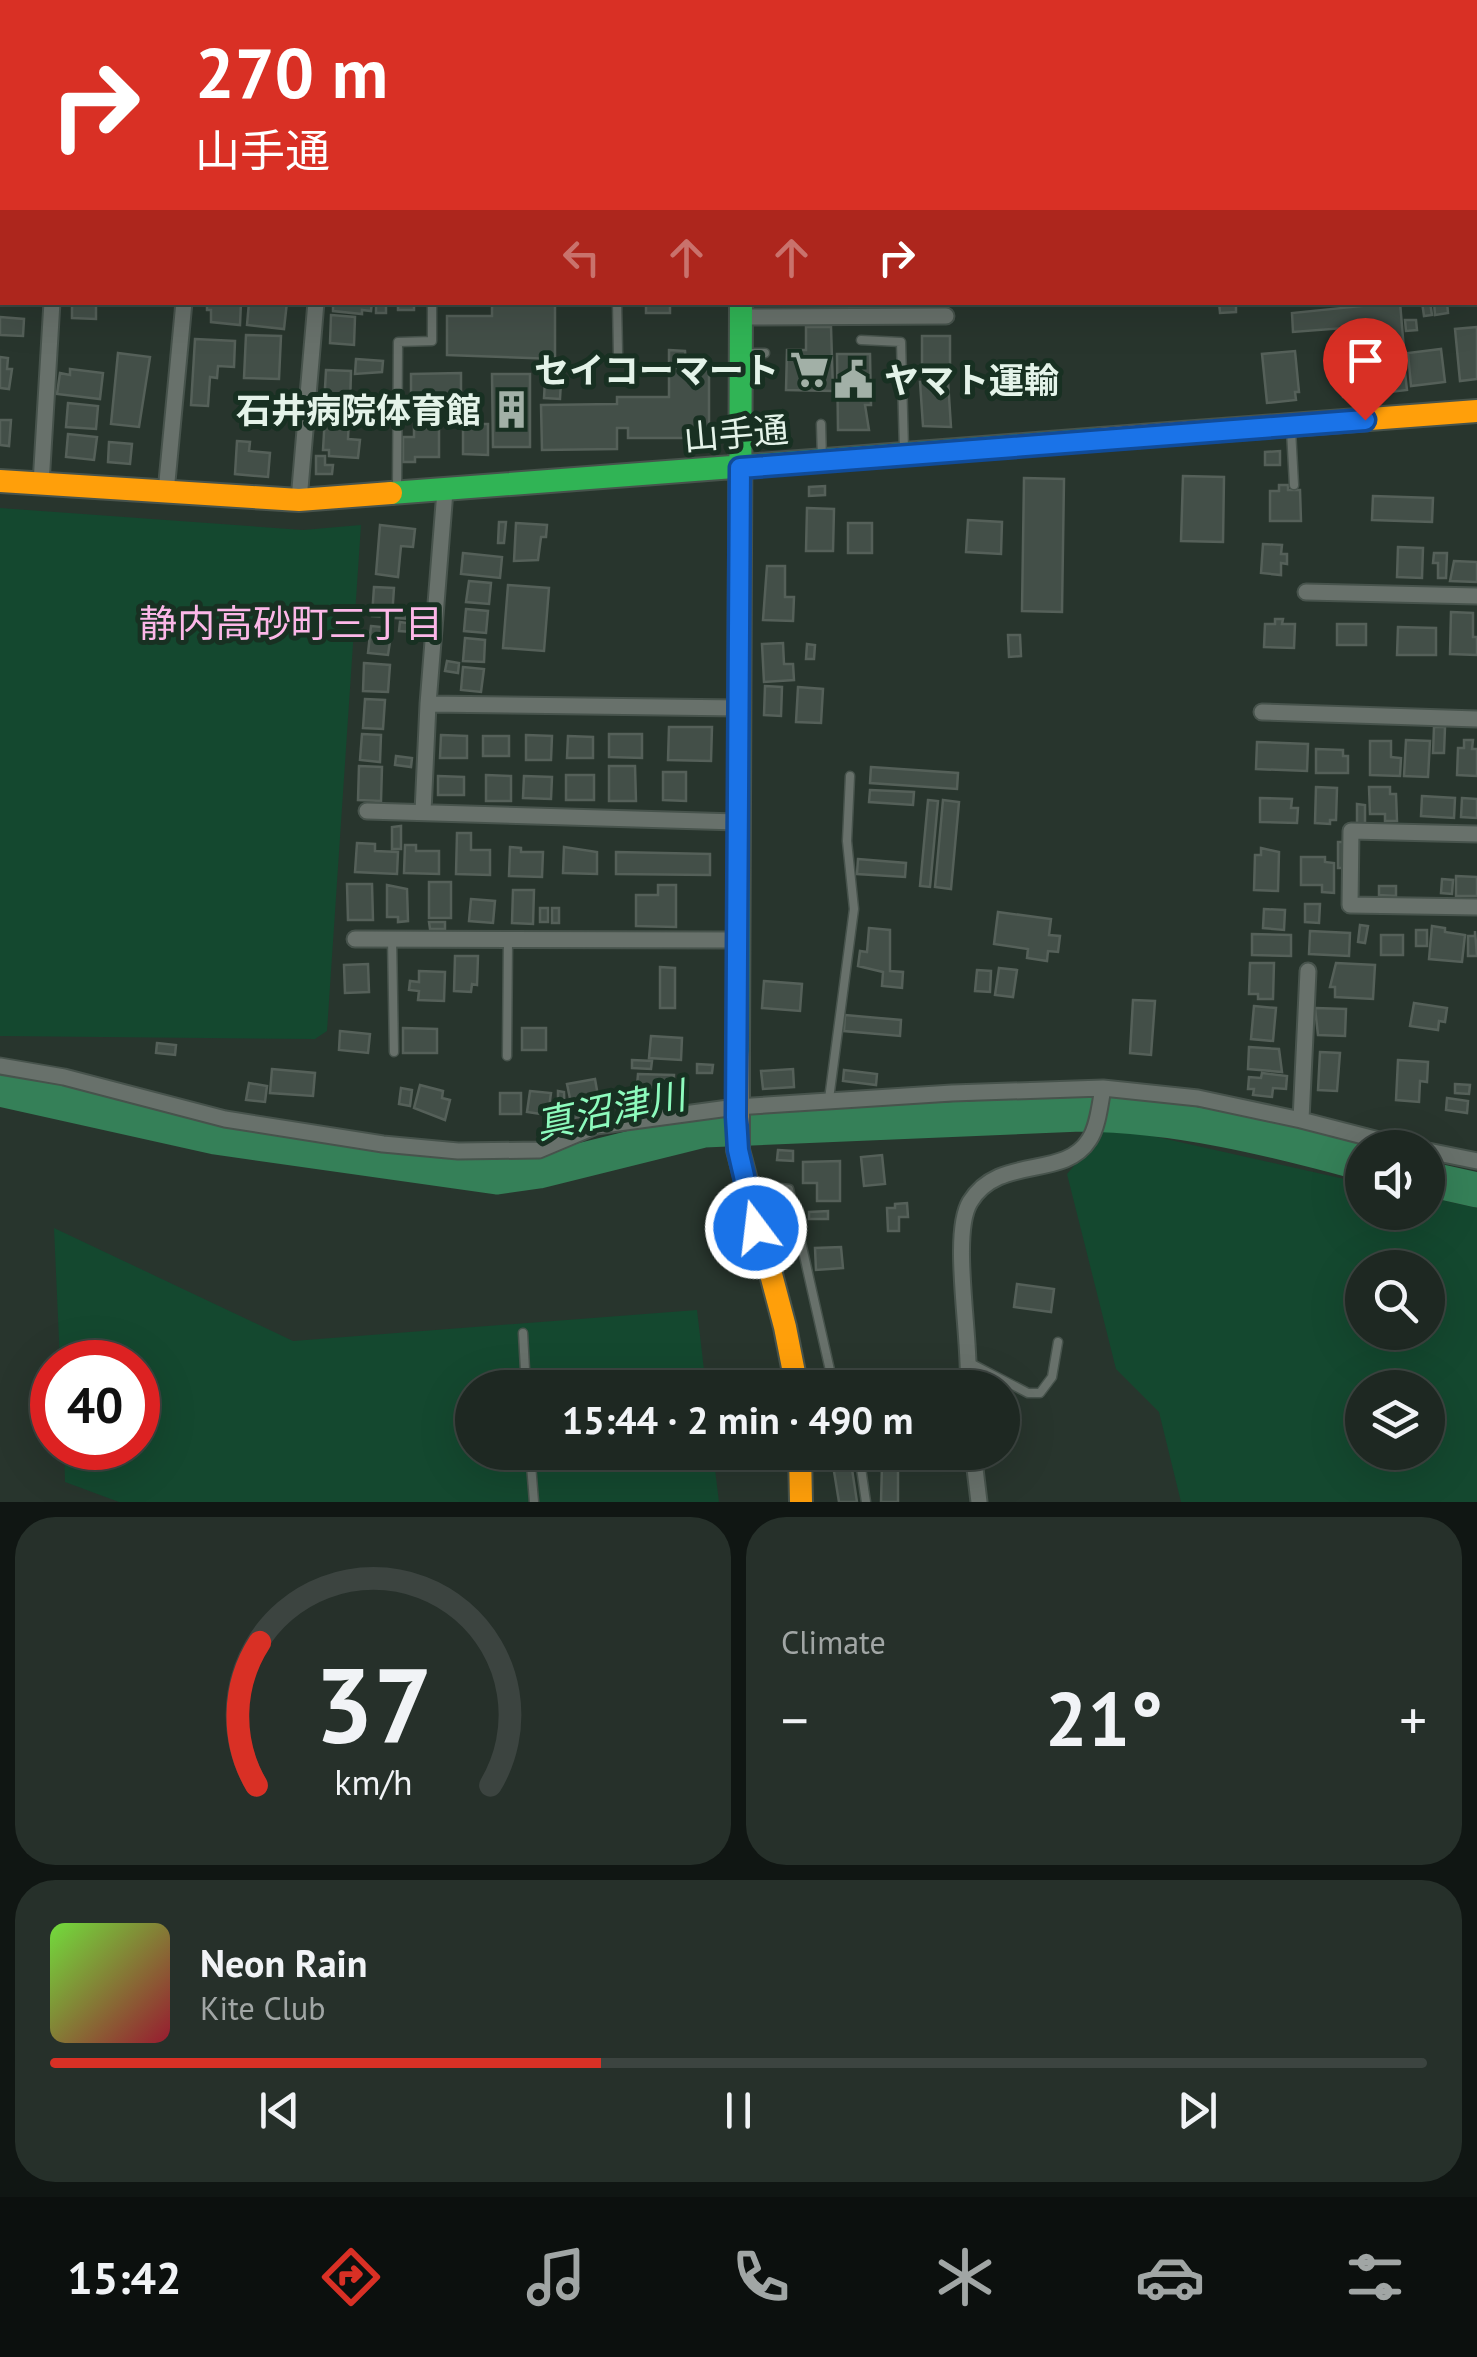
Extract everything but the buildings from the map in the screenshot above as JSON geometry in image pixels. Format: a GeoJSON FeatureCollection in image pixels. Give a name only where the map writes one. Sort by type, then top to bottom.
{"type":"FeatureCollection","features":[{"type":"Feature","properties":{"kind":"street"},"geometry":{"type":"LineString","coordinates":[[41,484],[52,305]]}},
{"type":"Feature","properties":{"kind":"street"},"geometry":{"type":"LineString","coordinates":[[166,492],[184,305]]}},
{"type":"Feature","properties":{"kind":"street"},"geometry":{"type":"LineString","coordinates":[[299,500],[316,305]]}},
{"type":"Feature","properties":{"kind":"street"},"geometry":{"type":"LineString","coordinates":[[793,1370],[782,1312],[744,1184],[736,1112],[740,310],[946,316]]}},
{"type":"Feature","properties":{"kind":"street","name":"山手通"},"geometry":{"type":"LineString","coordinates":[[0,480],[299,500],[1477,411]]}},
{"type":"Feature","properties":{"kind":"street"},"geometry":{"type":"LineString","coordinates":[[423,812],[445,491]]}},
{"type":"Feature","properties":{"kind":"street"},"geometry":{"type":"LineString","coordinates":[[1306,592],[1477,596]]}},
{"type":"Feature","properties":{"kind":"street"},"geometry":{"type":"LineString","coordinates":[[428,704],[739,708]]}},
{"type":"Feature","properties":{"kind":"street"},"geometry":{"type":"LineString","coordinates":[[1262,712],[1477,719]]}},
{"type":"Feature","properties":{"kind":"street"},"geometry":{"type":"LineString","coordinates":[[367,811],[737,822]]}},
{"type":"Feature","properties":{"kind":"street"},"geometry":{"type":"LineString","coordinates":[[1477,834],[1351,832],[1350,905],[1477,907]]}},
{"type":"Feature","properties":{"kind":"street"},"geometry":{"type":"LineString","coordinates":[[354,939],[738,940]]}},
{"type":"Feature","properties":{"kind":"street"},"geometry":{"type":"LineString","coordinates":[[1302,1120],[1308,970]]}},
{"type":"Feature","properties":{"kind":"street"},"geometry":{"type":"LineString","coordinates":[[0,1066],[64,1077],[225,1119],[458,1152],[539,1150],[596,1126],[952,1092],[1198,1098],[1345,1131]]}},
{"type":"Feature","properties":{"kind":"street"},"geometry":{"type":"LineString","coordinates":[[969,1370],[962,1250],[968,1205],[986,1183],[1008,1172],[1077,1156],[1092,1137],[1102,1094]]}},
{"type":"Feature","properties":{"kind":"street"},"geometry":{"type":"LineString","coordinates":[[1445,1155],[1477,1162]]}},
{"type":"Feature","properties":{"kind":"street"},"geometry":{"type":"LineString","coordinates":[[800,1470],[801,1502]]}},
{"type":"Feature","properties":{"kind":"street"},"geometry":{"type":"LineString","coordinates":[[975,1470],[979,1502]]}},
{"type":"Feature","properties":{"kind":"lane"},"geometry":{"type":"LineString","coordinates":[[398,494],[398,342],[432,342],[432,305]]}},
{"type":"Feature","properties":{"kind":"lane"},"geometry":{"type":"LineString","coordinates":[[618,305],[618,353]]}},
{"type":"Feature","properties":{"kind":"lane"},"geometry":{"type":"LineString","coordinates":[[861,340],[901,342],[904,454]]}},
{"type":"Feature","properties":{"kind":"lane"},"geometry":{"type":"LineString","coordinates":[[740,353],[765,353]]}},
{"type":"Feature","properties":{"kind":"lane"},"geometry":{"type":"LineString","coordinates":[[821,424],[822,461]]}},
{"type":"Feature","properties":{"kind":"lane"},"geometry":{"type":"LineString","coordinates":[[1291,426],[1294,485]]}},
{"type":"Feature","properties":{"kind":"lane"},"geometry":{"type":"LineString","coordinates":[[829,1102],[854,909],[847,842],[850,776]]}},
{"type":"Feature","properties":{"kind":"lane"},"geometry":{"type":"LineString","coordinates":[[392,939],[394,1052]]}},
{"type":"Feature","properties":{"kind":"lane"},"geometry":{"type":"LineString","coordinates":[[507,1056],[508,939]]}},
{"type":"Feature","properties":{"kind":"lane"},"geometry":{"type":"LineString","coordinates":[[744,1184],[790,1190],[830,1370]]}},
{"type":"Feature","properties":{"kind":"lane"},"geometry":{"type":"LineString","coordinates":[[523,1333],[525,1370]]}},
{"type":"Feature","properties":{"kind":"lane"},"geometry":{"type":"LineString","coordinates":[[970,1363],[1028,1393],[1040,1392],[1052,1377],[1058,1342]]}},
{"type":"Feature","properties":{"kind":"lane"},"geometry":{"type":"LineString","coordinates":[[531,1470],[534,1502]]}},
{"type":"Feature","properties":{"kind":"lane"},"geometry":{"type":"LineString","coordinates":[[861,1470],[866,1502]]}},
{"type":"Feature","properties":{"kind":"green space"},"geometry":{"type":"Polygon","coordinates":[[[0,508],[303,530],[361,525],[327,1031],[315,1039],[0,1036],[0,508]]]}},
{"type":"Feature","properties":{"kind":"green space"},"geometry":{"type":"Polygon","coordinates":[[[1108,1126],[1345,1179],[1345,1230],[1445,1230],[1445,1201],[1477,1208],[1477,1502],[1181,1502],[1159,1412],[1116,1369],[1067,1174],[1108,1126]]]}},
{"type":"Feature","properties":{"kind":"green space"},"geometry":{"type":"Polygon","coordinates":[[[54,1228],[293,1341],[697,1310],[704,1370],[455,1370],[455,1470],[715,1470],[719,1502],[119,1502],[65,1482],[65,1470],[160,1470],[160,1340],[59,1340],[54,1228]]]}},
{"type":"Feature","properties":{"kind":"waterway","name":"真沼津川"},"geometry":{"type":"LineString","coordinates":[[0,1089],[215,1137],[497,1177],[539,1171],[704,1130],[1081,1114],[1188,1123],[1345,1159]]}},
{"type":"Feature","properties":{"kind":"waterway","name":"真沼津川"},"geometry":{"type":"LineString","coordinates":[[1445,1183],[1477,1190]]}},
{"type":"Feature","properties":{"kind":"traffic: fast"},"geometry":{"type":"LineString","coordinates":[[738,1056],[741,305]]}},
{"type":"Feature","properties":{"kind":"traffic: fast"},"geometry":{"type":"LineString","coordinates":[[391,493],[1101,439]]}},
{"type":"Feature","properties":{"kind":"traffic: slow"},"geometry":{"type":"LineString","coordinates":[[1101,439],[1477,411]]}},
{"type":"Feature","properties":{"kind":"traffic: slow"},"geometry":{"type":"LineString","coordinates":[[0,481],[299,500],[391,493]]}},
{"type":"Feature","properties":{"kind":"traffic: slow"},"geometry":{"type":"LineString","coordinates":[[738,1056],[738,1150],[793,1370]]}},
{"type":"Feature","properties":{"kind":"traffic: slow"},"geometry":{"type":"LineString","coordinates":[[800,1470],[801,1502]]}},
{"type":"Feature","properties":{"kind":"place","name":"セイコーマート"},"geometry":{"type":"Point","coordinates":[809,370]}},
{"type":"Feature","properties":{"kind":"place","name":"ヤマト運輸"},"geometry":{"type":"Point","coordinates":[854,380]}},
{"type":"Feature","properties":{"kind":"place","name":"石井病院体育館"},"geometry":{"type":"Point","coordinates":[511,410]}},
{"type":"Feature","properties":{"kind":"district","name":"静内高砂町三丁目"},"geometry":{"type":"Point","coordinates":[291,622]}},
{"type":"Feature","properties":{"kind":"route"},"geometry":{"type":"LineString","coordinates":[[756,1228],[744,1184],[736,1117],[740,468],[1365,420]]}}]}
